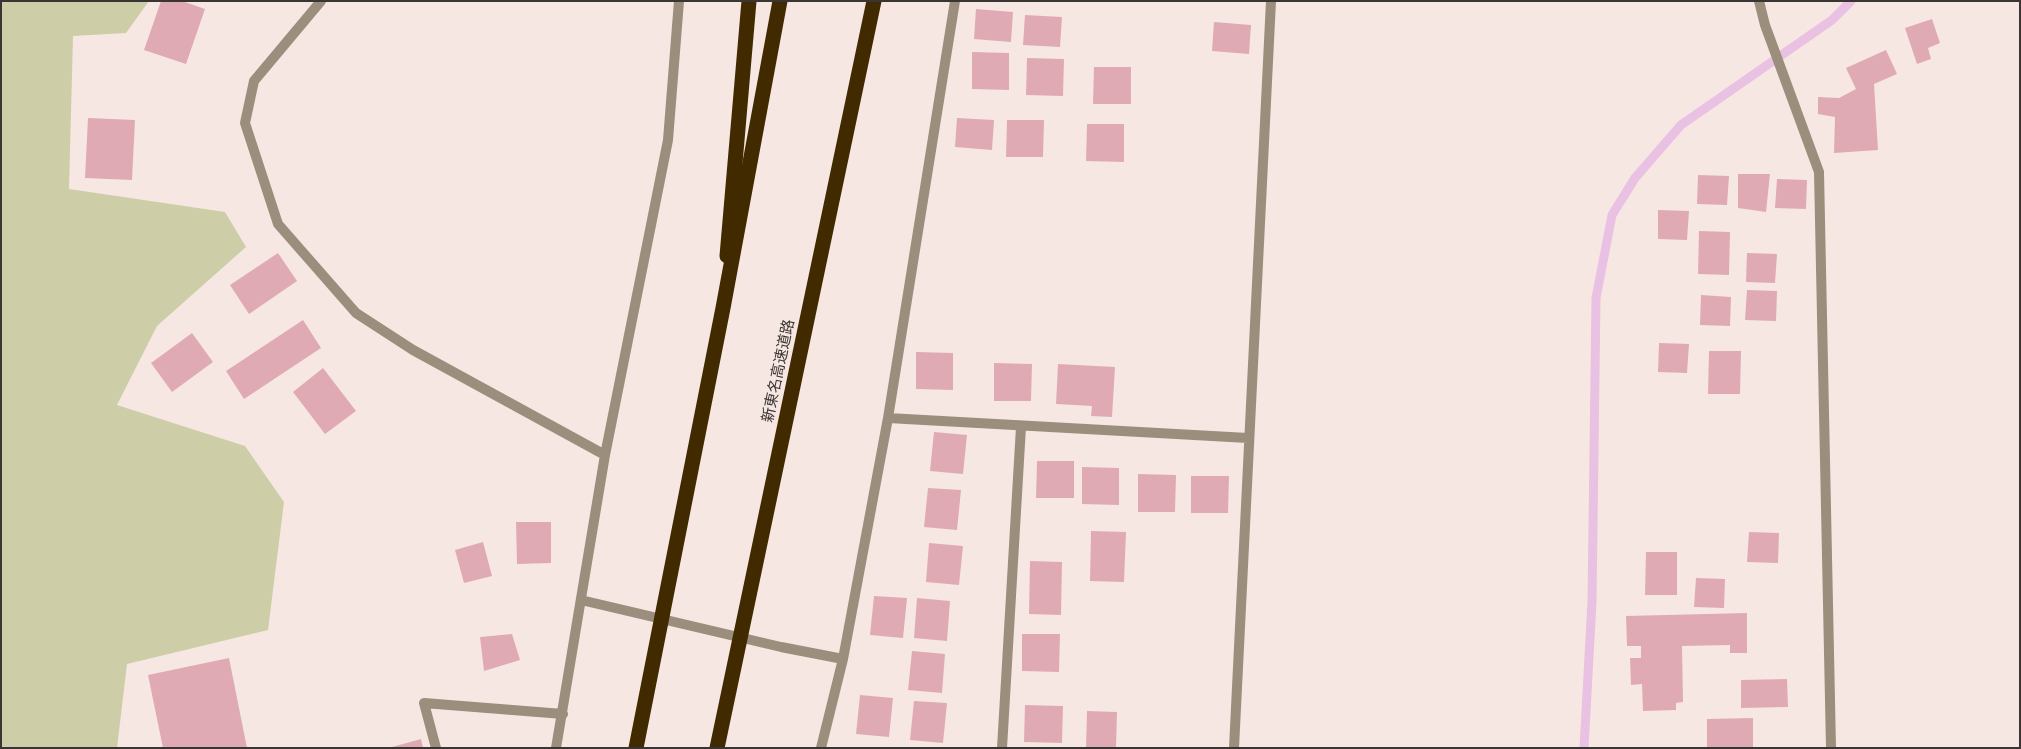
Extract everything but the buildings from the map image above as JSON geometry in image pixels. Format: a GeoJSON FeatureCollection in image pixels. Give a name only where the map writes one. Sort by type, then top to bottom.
{"type":"FeatureCollection","features":[{"type":"Feature","properties":{"kind":"highway"},"geometry":{"type":"LineString","coordinates":[[723,308],[749,1]]}},
{"type":"Feature","properties":{"kind":"highway"},"geometry":{"type":"LineString","coordinates":[[636,748],[723,308],[780,1]]}},
{"type":"Feature","properties":{"kind":"highway","name":"新東名高速道路"},"geometry":{"type":"LineString","coordinates":[[717,748],[874,1]]}},
{"type":"Feature","properties":{"kind":"street"},"geometry":{"type":"LineString","coordinates":[[321,1],[254,82],[246,123],[278,224],[356,313],[413,350],[605,455]]}},
{"type":"Feature","properties":{"kind":"street"},"geometry":{"type":"LineString","coordinates":[[556,748],[605,455],[668,140],[679,1]]}},
{"type":"Feature","properties":{"kind":"street"},"geometry":{"type":"LineString","coordinates":[[821,748],[843,659],[888,418],[954,1]]}},
{"type":"Feature","properties":{"kind":"street"},"geometry":{"type":"LineString","coordinates":[[1234,748],[1271,1]]}},
{"type":"Feature","properties":{"kind":"street"},"geometry":{"type":"LineString","coordinates":[[1759,1],[1765,25],[1819,172],[1831,748]]}},
{"type":"Feature","properties":{"kind":"street"},"geometry":{"type":"LineString","coordinates":[[888,418],[1021,427],[1248,438]]}},
{"type":"Feature","properties":{"kind":"street"},"geometry":{"type":"LineString","coordinates":[[1002,748],[1021,427]]}},
{"type":"Feature","properties":{"kind":"street"},"geometry":{"type":"LineString","coordinates":[[581,600],[781,647],[843,659]]}},
{"type":"Feature","properties":{"kind":"street"},"geometry":{"type":"LineString","coordinates":[[436,748],[424,703],[563,714]]}},
{"type":"Feature","properties":{"kind":"green space"},"geometry":{"type":"Polygon","coordinates":[[[1,1],[149,1],[126,33],[73,36],[69,189],[225,212],[246,247],[157,326],[117,405],[245,446],[284,502],[268,630],[127,664],[117,748],[1,748],[1,1]]]}},
{"type":"Feature","properties":{"kind":"waterway"},"geometry":{"type":"LineString","coordinates":[[1584,748],[1592,602],[1596,298],[1612,215],[1635,178],[1681,125],[1832,20],[1851,1]]}}]}
